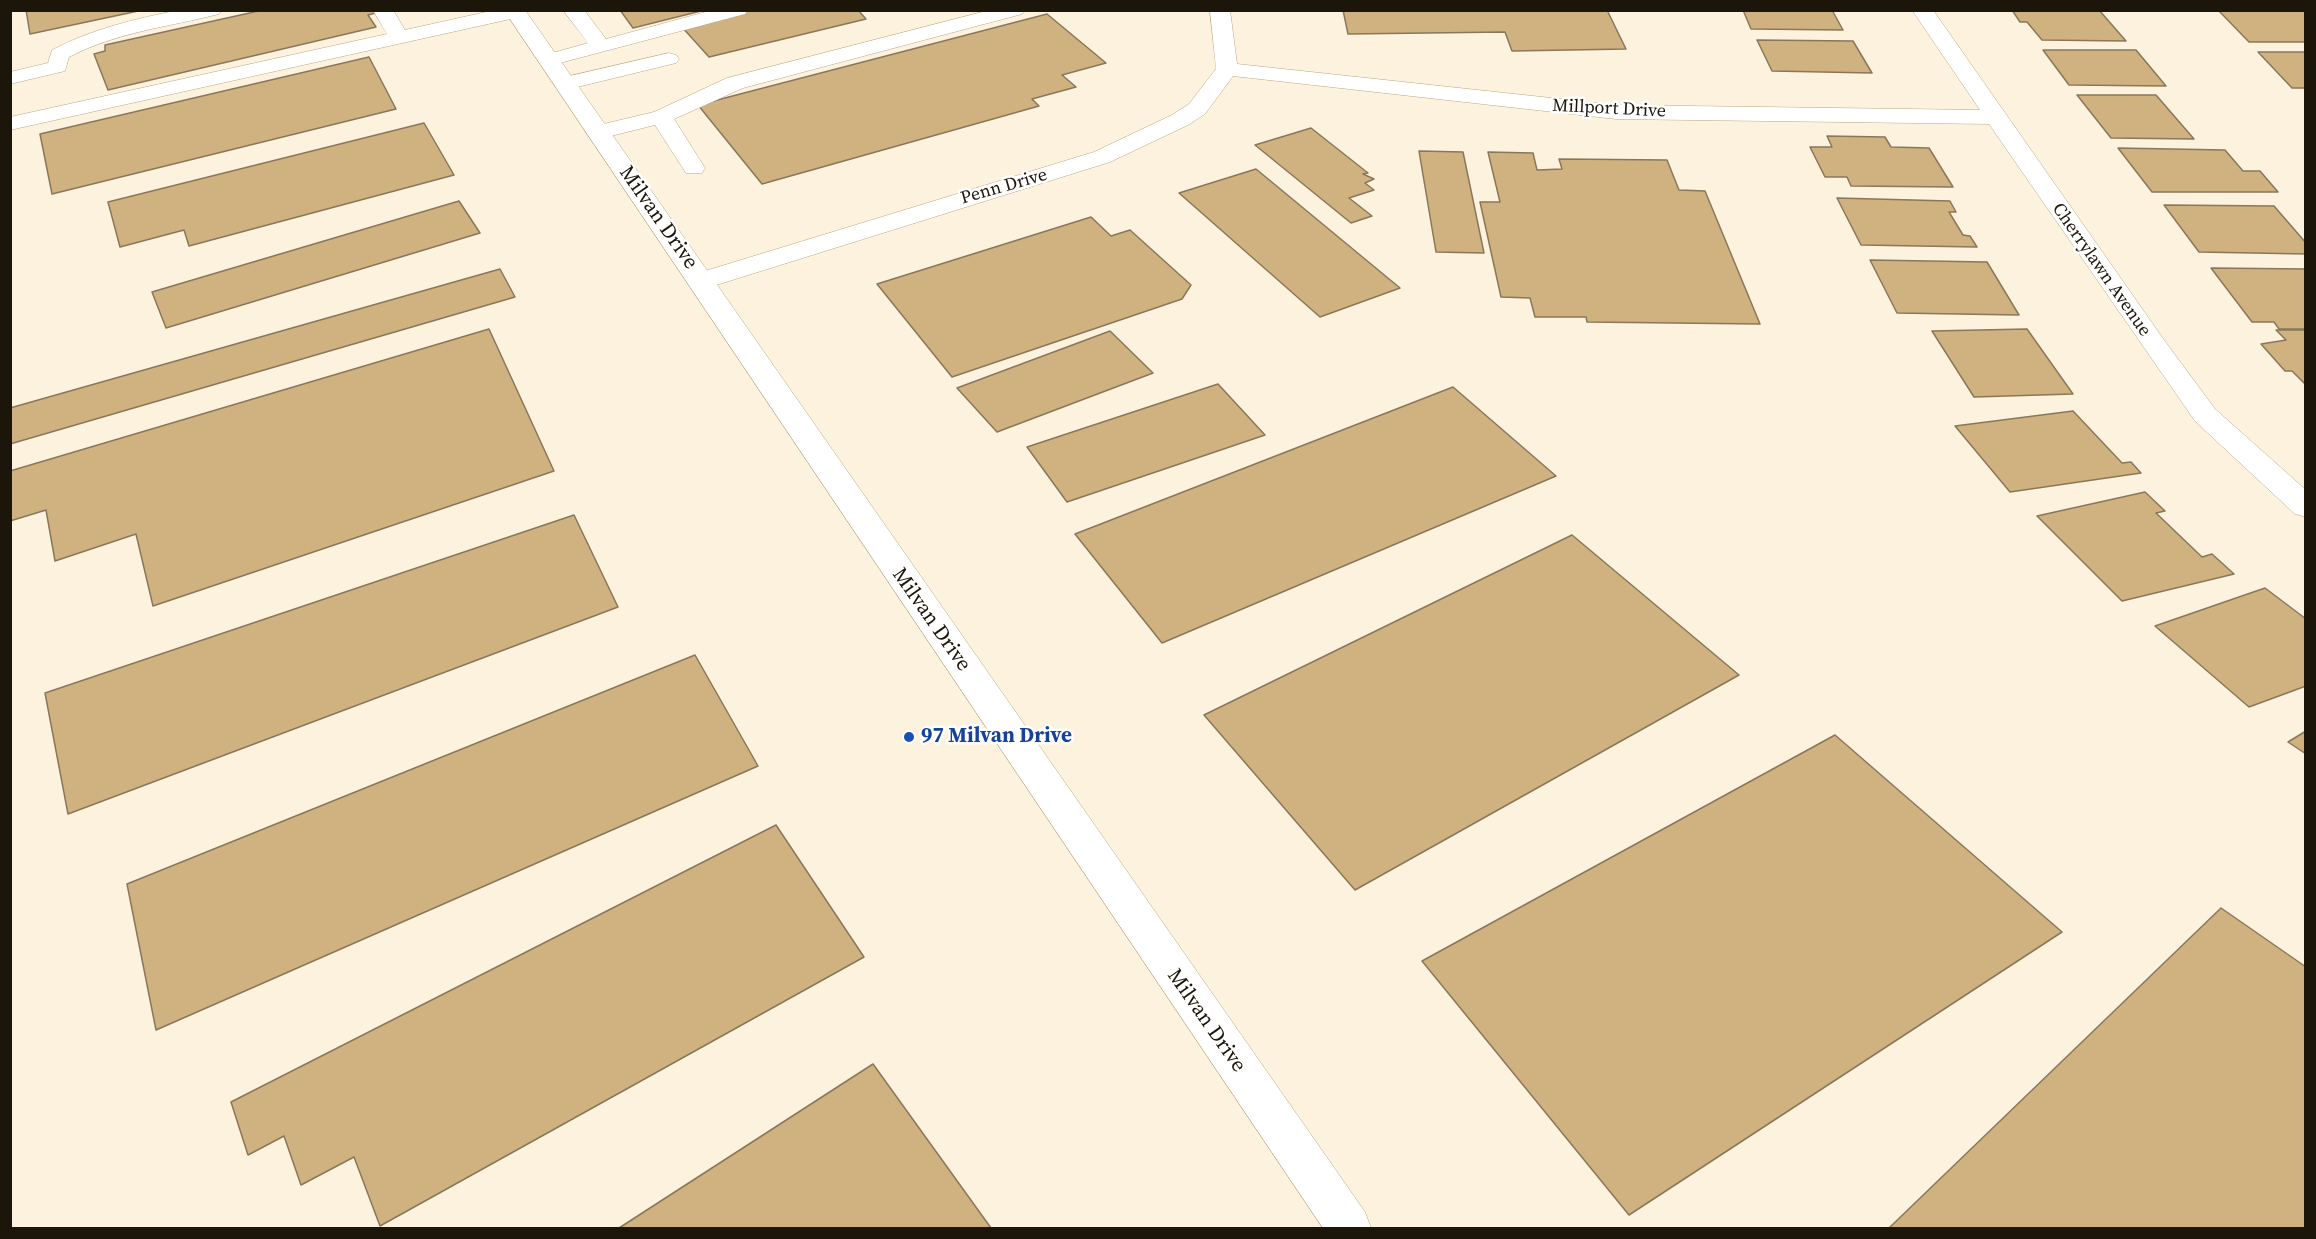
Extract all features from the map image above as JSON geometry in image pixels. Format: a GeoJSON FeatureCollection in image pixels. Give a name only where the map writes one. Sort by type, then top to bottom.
{"type":"FeatureCollection","features":[{"type":"Feature","properties":{"kind":"street"},"geometry":{"type":"LineString","coordinates":[[1220,10],[1227,69]]}},
{"type":"Feature","properties":{"kind":"street","name":"Cherrylawn Avenue"},"geometry":{"type":"LineString","coordinates":[[1922,10],[1994,117],[2205,415],[2306,507]]}},
{"type":"Feature","properties":{"kind":"street","name":"Milvan Drive"},"geometry":{"type":"LineString","coordinates":[[515,11],[1349,1228]]}},
{"type":"Feature","properties":{"kind":"street","name":"Millport Drive"},"geometry":{"type":"LineString","coordinates":[[1227,69],[1531,105],[1616,111],[1994,117]]}},
{"type":"Feature","properties":{"kind":"street","name":"Penn Drive"},"geometry":{"type":"LineString","coordinates":[[701,281],[1102,157],[1180,120],[1197,109],[1227,69]]}},
{"type":"Feature","properties":{"kind":"lane"},"geometry":{"type":"LineString","coordinates":[[71,110],[58,67],[59,54],[79,42],[108,33],[212,10]]}},
{"type":"Feature","properties":{"kind":"lane"},"geometry":{"type":"LineString","coordinates":[[573,10],[601,46]]}},
{"type":"Feature","properties":{"kind":"lane"},"geometry":{"type":"LineString","coordinates":[[549,60],[738,10]]}},
{"type":"Feature","properties":{"kind":"lane"},"geometry":{"type":"LineString","coordinates":[[599,132],[661,117],[735,82],[1015,10]]}},
{"type":"Feature","properties":{"kind":"lane"},"geometry":{"type":"LineString","coordinates":[[383,11],[399,37]]}},
{"type":"Feature","properties":{"kind":"lane"},"geometry":{"type":"LineString","coordinates":[[10,124],[515,11]]}},
{"type":"Feature","properties":{"kind":"lane"},"geometry":{"type":"LineString","coordinates":[[565,84],[669,59]]}},
{"type":"Feature","properties":{"kind":"lane"},"geometry":{"type":"LineString","coordinates":[[10,78],[58,67]]}},
{"type":"Feature","properties":{"kind":"lane"},"geometry":{"type":"LineString","coordinates":[[661,117],[694,168]]}},
{"type":"Feature","properties":{"kind":"building"},"geometry":{"type":"Polygon","coordinates":[[[26,10],[143,10],[30,34],[26,10]]]}},
{"type":"Feature","properties":{"kind":"building"},"geometry":{"type":"Polygon","coordinates":[[[263,10],[387,10],[368,15],[376,27],[108,90],[94,54],[105,51],[105,45],[263,10]]]}},
{"type":"Feature","properties":{"kind":"building"},"geometry":{"type":"Polygon","coordinates":[[[620,10],[705,10],[633,28],[620,10]]]}},
{"type":"Feature","properties":{"kind":"building"},"geometry":{"type":"Polygon","coordinates":[[[745,10],[858,10],[866,19],[709,57],[681,26],[745,10]]]}},
{"type":"Feature","properties":{"kind":"building"},"geometry":{"type":"Polygon","coordinates":[[[1343,10],[1607,10],[1626,49],[1512,51],[1505,32],[1348,34],[1343,10]]]}},
{"type":"Feature","properties":{"kind":"building"},"geometry":{"type":"Polygon","coordinates":[[[1743,10],[1832,10],[1843,30],[1751,29],[1743,10]]]}},
{"type":"Feature","properties":{"kind":"building"},"geometry":{"type":"Polygon","coordinates":[[[2012,10],[2099,10],[2126,41],[2042,40],[2027,22],[2020,22],[2012,10]]]}},
{"type":"Feature","properties":{"kind":"building"},"geometry":{"type":"Polygon","coordinates":[[[2218,10],[2306,10],[2306,42],[2249,42],[2218,10]]]}},
{"type":"Feature","properties":{"kind":"building"},"geometry":{"type":"Polygon","coordinates":[[[1047,14],[1106,63],[1062,75],[1076,87],[1032,99],[1039,106],[762,184],[698,105],[1047,14]]]}},
{"type":"Feature","properties":{"kind":"building"},"geometry":{"type":"Polygon","coordinates":[[[1757,40],[1853,41],[1872,73],[1772,71],[1757,40]]]}},
{"type":"Feature","properties":{"kind":"building"},"geometry":{"type":"Polygon","coordinates":[[[2043,50],[2136,50],[2166,86],[2069,85],[2043,50]]]}},
{"type":"Feature","properties":{"kind":"building"},"geometry":{"type":"Polygon","coordinates":[[[2258,52],[2306,52],[2306,88],[2292,88],[2258,52]]]}},
{"type":"Feature","properties":{"kind":"building"},"geometry":{"type":"Polygon","coordinates":[[[369,57],[396,109],[52,194],[40,134],[369,57]]]}},
{"type":"Feature","properties":{"kind":"building"},"geometry":{"type":"Polygon","coordinates":[[[2077,95],[2156,95],[2194,139],[2111,138],[2077,95]]]}},
{"type":"Feature","properties":{"kind":"building"},"geometry":{"type":"Polygon","coordinates":[[[424,123],[454,175],[189,246],[184,230],[120,247],[108,202],[424,123]]]}},
{"type":"Feature","properties":{"kind":"building"},"geometry":{"type":"Polygon","coordinates":[[[1311,128],[1368,173],[1363,174],[1374,179],[1365,183],[1374,190],[1349,198],[1372,216],[1351,223],[1255,145],[1311,128]]]}},
{"type":"Feature","properties":{"kind":"building"},"geometry":{"type":"Polygon","coordinates":[[[1827,136],[1885,137],[1891,147],[1929,148],[1953,187],[1851,186],[1847,177],[1825,177],[1810,147],[1832,147],[1827,136]]]}},
{"type":"Feature","properties":{"kind":"building"},"geometry":{"type":"Polygon","coordinates":[[[2118,148],[2225,150],[2243,171],[2260,171],[2278,192],[2152,192],[2118,148]]]}},
{"type":"Feature","properties":{"kind":"building"},"geometry":{"type":"Polygon","coordinates":[[[1419,151],[1463,152],[1484,253],[1436,252],[1419,151]]]}},
{"type":"Feature","properties":{"kind":"building"},"geometry":{"type":"Polygon","coordinates":[[[1488,152],[1533,153],[1537,170],[1562,169],[1559,159],[1667,160],[1679,190],[1705,191],[1760,324],[1587,322],[1586,317],[1535,317],[1530,298],[1501,297],[1480,202],[1500,202],[1488,152]]]}},
{"type":"Feature","properties":{"kind":"building"},"geometry":{"type":"Polygon","coordinates":[[[1256,169],[1400,288],[1320,317],[1179,193],[1256,169]]]}},
{"type":"Feature","properties":{"kind":"building"},"geometry":{"type":"Polygon","coordinates":[[[1837,198],[1950,201],[1956,212],[1949,212],[1963,235],[1970,236],[1977,247],[1861,245],[1837,198]]]}},
{"type":"Feature","properties":{"kind":"building"},"geometry":{"type":"Polygon","coordinates":[[[459,201],[480,233],[166,328],[152,292],[459,201]]]}},
{"type":"Feature","properties":{"kind":"building"},"geometry":{"type":"Polygon","coordinates":[[[2164,205],[2274,206],[2306,243],[2306,254],[2199,252],[2164,205]]]}},
{"type":"Feature","properties":{"kind":"building"},"geometry":{"type":"Polygon","coordinates":[[[1091,217],[1111,236],[1130,230],[1191,285],[1182,299],[952,377],[877,284],[1091,217]]]}},
{"type":"Feature","properties":{"kind":"building"},"geometry":{"type":"Polygon","coordinates":[[[1870,260],[1987,262],[2019,315],[1897,313],[1870,260]]]}},
{"type":"Feature","properties":{"kind":"building"},"geometry":{"type":"Polygon","coordinates":[[[2211,268],[2306,269],[2306,329],[2279,329],[2274,322],[2252,322],[2211,268]]]}},
{"type":"Feature","properties":{"kind":"building"},"geometry":{"type":"Polygon","coordinates":[[[500,269],[515,297],[10,444],[10,408],[500,269]]]}},
{"type":"Feature","properties":{"kind":"building"},"geometry":{"type":"Polygon","coordinates":[[[489,329],[554,471],[153,606],[136,534],[55,561],[46,510],[10,521],[10,471],[489,329]]]}},
{"type":"Feature","properties":{"kind":"building"},"geometry":{"type":"Polygon","coordinates":[[[2027,329],[2073,394],[1974,397],[1932,331],[2027,329]]]}},
{"type":"Feature","properties":{"kind":"building"},"geometry":{"type":"Polygon","coordinates":[[[2276,330],[2306,330],[2306,385],[2292,371],[2285,371],[2261,344],[2286,340],[2276,330]]]}},
{"type":"Feature","properties":{"kind":"building"},"geometry":{"type":"Polygon","coordinates":[[[1110,331],[1153,373],[997,432],[957,388],[1110,331]]]}},
{"type":"Feature","properties":{"kind":"building"},"geometry":{"type":"Polygon","coordinates":[[[1218,384],[1265,435],[1067,502],[1027,447],[1218,384]]]}},
{"type":"Feature","properties":{"kind":"building"},"geometry":{"type":"Polygon","coordinates":[[[1453,387],[1556,476],[1162,643],[1075,534],[1453,387]]]}},
{"type":"Feature","properties":{"kind":"building"},"geometry":{"type":"Polygon","coordinates":[[[2073,411],[2122,463],[2131,462],[2141,473],[2010,492],[1955,426],[2073,411]]]}},
{"type":"Feature","properties":{"kind":"building"},"geometry":{"type":"Polygon","coordinates":[[[2145,492],[2165,511],[2156,513],[2202,557],[2212,554],[2234,574],[2122,601],[2037,516],[2145,492]]]}},
{"type":"Feature","properties":{"kind":"building"},"geometry":{"type":"Polygon","coordinates":[[[574,515],[618,607],[68,814],[45,693],[574,515]]]}},
{"type":"Feature","properties":{"kind":"building"},"geometry":{"type":"Polygon","coordinates":[[[1572,535],[1739,675],[1355,890],[1204,715],[1572,535]]]}},
{"type":"Feature","properties":{"kind":"building"},"geometry":{"type":"Polygon","coordinates":[[[2265,588],[2306,619],[2306,686],[2249,707],[2155,626],[2265,588]]]}},
{"type":"Feature","properties":{"kind":"building"},"geometry":{"type":"Polygon","coordinates":[[[695,655],[758,766],[156,1030],[127,884],[695,655]]]}},
{"type":"Feature","properties":{"kind":"building"},"geometry":{"type":"Polygon","coordinates":[[[2306,731],[2306,754],[2288,742],[2306,731]]]}},
{"type":"Feature","properties":{"kind":"building"},"geometry":{"type":"Polygon","coordinates":[[[1835,735],[2062,932],[1629,1215],[1422,961],[1835,735]]]}},
{"type":"Feature","properties":{"kind":"building"},"geometry":{"type":"Polygon","coordinates":[[[776,825],[864,957],[380,1226],[354,1157],[301,1185],[284,1136],[248,1155],[231,1102],[776,825]]]}},
{"type":"Feature","properties":{"kind":"building"},"geometry":{"type":"Polygon","coordinates":[[[2221,908],[2306,967],[2306,1228],[1889,1228],[2221,908]]]}},
{"type":"Feature","properties":{"kind":"building"},"geometry":{"type":"Polygon","coordinates":[[[873,1064],[991,1228],[619,1228],[873,1064]]]}},
{"type":"Feature","properties":{"kind":"place","name":"97 Milvan Drive"},"geometry":{"type":"Point","coordinates":[909,737]}}]}
